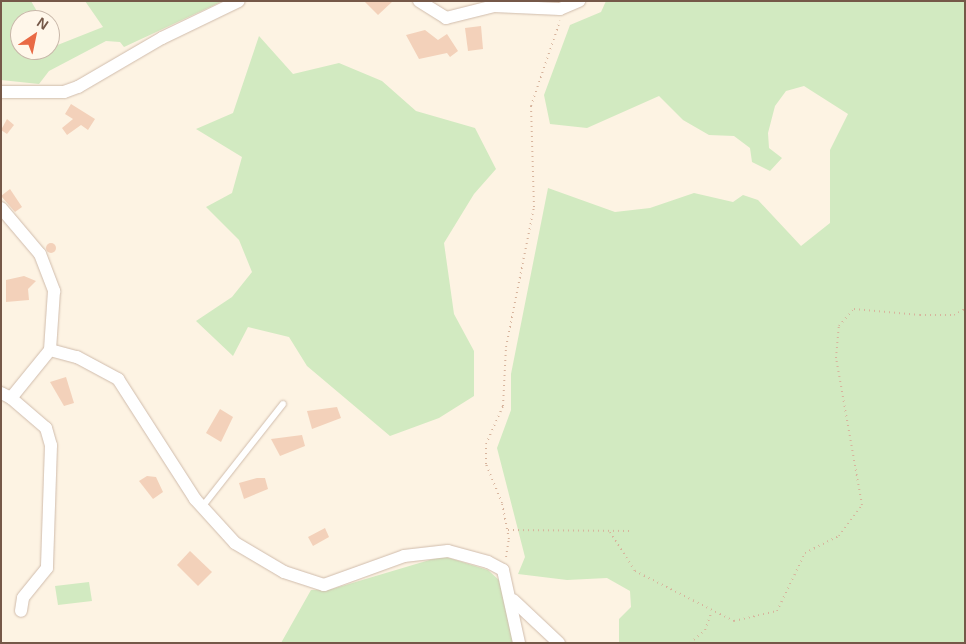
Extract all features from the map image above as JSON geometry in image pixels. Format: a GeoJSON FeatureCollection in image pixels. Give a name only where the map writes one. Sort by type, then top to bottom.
{"type":"FeatureCollection","features":[{"type":"Feature","properties":{"kind":"street"},"geometry":{"type":"LineString","coordinates":[[1,100],[8,93],[64,92],[85,84],[162,38],[239,1]]}},
{"type":"Feature","properties":{"kind":"street"},"geometry":{"type":"LineString","coordinates":[[419,1],[446,18],[485,5],[560,8],[579,1]]}},
{"type":"Feature","properties":{"kind":"street"},"geometry":{"type":"LineString","coordinates":[[1,208],[40,254],[54,291],[50,350],[6,396],[46,428],[51,445],[47,568],[23,598],[22,611]]}},
{"type":"Feature","properties":{"kind":"street"},"geometry":{"type":"LineString","coordinates":[[50,350],[77,358],[118,379],[202,507],[235,544],[284,572],[324,585],[404,556],[448,551],[503,570],[512,600],[519,643]]}},
{"type":"Feature","properties":{"kind":"street"},"geometry":{"type":"LineString","coordinates":[[512,600],[559,643]]}},
{"type":"Feature","properties":{"kind":"lane"},"geometry":{"type":"LineString","coordinates":[[202,507],[283,404]]}},
{"type":"Feature","properties":{"kind":"path"},"geometry":{"type":"LineString","coordinates":[[503,570],[508,530],[486,464],[486,444],[503,406],[506,347],[534,207],[531,106],[542,65],[560,27],[560,8]]}},
{"type":"Feature","properties":{"kind":"path"},"geometry":{"type":"LineString","coordinates":[[610,532],[636,571],[734,621],[777,611],[805,553],[839,536],[862,505],[836,358],[839,326],[854,309],[920,315],[954,314],[965,309]]}},
{"type":"Feature","properties":{"kind":"path"},"geometry":{"type":"LineString","coordinates":[[508,530],[632,531]]}},
{"type":"Feature","properties":{"kind":"path"},"geometry":{"type":"LineString","coordinates":[[690,643],[705,630],[713,610]]}},
{"type":"Feature","properties":{"kind":"green space"},"geometry":{"type":"Polygon","coordinates":[[[1,1],[31,1],[36,10],[10,10],[10,60],[60,60],[60,44],[103,27],[85,1],[223,1],[124,47],[120,42],[106,41],[49,71],[39,84],[1,80],[1,1]]]}},
{"type":"Feature","properties":{"kind":"green space"},"geometry":{"type":"Polygon","coordinates":[[[606,1],[965,1],[965,643],[619,643],[619,619],[631,607],[630,591],[607,578],[567,580],[518,574],[525,557],[497,448],[511,410],[511,374],[548,188],[615,212],[650,208],[694,193],[733,202],[743,195],[758,200],[801,246],[830,223],[830,150],[848,114],[804,86],[786,91],[775,106],[768,133],[769,148],[782,158],[770,171],[752,162],[750,148],[734,136],[709,135],[683,120],[659,96],[587,128],[550,124],[544,95],[570,25],[601,12],[606,1]]]}},
{"type":"Feature","properties":{"kind":"green space"},"geometry":{"type":"Polygon","coordinates":[[[259,36],[293,74],[339,63],[382,81],[416,111],[475,128],[496,169],[474,194],[444,243],[454,314],[474,351],[474,396],[439,418],[390,436],[307,366],[289,337],[248,327],[233,356],[196,321],[232,297],[252,272],[239,240],[206,207],[232,193],[242,157],[196,129],[233,113],[259,36]]]}},
{"type":"Feature","properties":{"kind":"green space"},"geometry":{"type":"Polygon","coordinates":[[[443,556],[488,570],[500,581],[516,643],[281,643],[311,590],[332,589],[443,556]]]}},
{"type":"Feature","properties":{"kind":"green space"},"geometry":{"type":"Polygon","coordinates":[[[89,582],[92,601],[58,605],[55,586],[89,582]]]}},
{"type":"Feature","properties":{"kind":"building"},"geometry":{"type":"Polygon","coordinates":[[[364,1],[393,1],[378,15],[364,1]]]}},
{"type":"Feature","properties":{"kind":"building"},"geometry":{"type":"Polygon","coordinates":[[[481,26],[483,49],[468,51],[465,28],[481,26]]]}},
{"type":"Feature","properties":{"kind":"building"},"geometry":{"type":"Polygon","coordinates":[[[425,30],[438,40],[447,34],[458,51],[450,57],[447,53],[419,59],[406,35],[425,30]]]}},
{"type":"Feature","properties":{"kind":"building"},"geometry":{"type":"Polygon","coordinates":[[[71,104],[95,119],[88,130],[81,125],[67,135],[62,128],[73,119],[65,114],[71,104]]]}},
{"type":"Feature","properties":{"kind":"building"},"geometry":{"type":"Polygon","coordinates":[[[7,119],[14,125],[7,134],[1,130],[7,119]]]}},
{"type":"Feature","properties":{"kind":"building"},"geometry":{"type":"Polygon","coordinates":[[[10,189],[22,207],[15,212],[1,196],[10,189]]]}},
{"type":"Feature","properties":{"kind":"building"},"geometry":{"type":"Polygon","coordinates":[[[49,243],[53,243],[56,248],[55,252],[49,253],[46,250],[46,246],[49,243]]]}},
{"type":"Feature","properties":{"kind":"building"},"geometry":{"type":"Polygon","coordinates":[[[24,276],[36,281],[28,289],[29,300],[6,302],[6,280],[24,276]]]}},
{"type":"Feature","properties":{"kind":"building"},"geometry":{"type":"Polygon","coordinates":[[[66,377],[74,403],[64,406],[50,382],[66,377]]]}},
{"type":"Feature","properties":{"kind":"building"},"geometry":{"type":"Polygon","coordinates":[[[337,407],[341,418],[312,429],[307,411],[337,407]]]}},
{"type":"Feature","properties":{"kind":"building"},"geometry":{"type":"Polygon","coordinates":[[[220,409],[233,417],[221,442],[206,433],[220,409]]]}},
{"type":"Feature","properties":{"kind":"building"},"geometry":{"type":"Polygon","coordinates":[[[302,435],[305,446],[280,456],[271,439],[302,435]]]}},
{"type":"Feature","properties":{"kind":"building"},"geometry":{"type":"Polygon","coordinates":[[[147,476],[156,477],[163,492],[153,499],[139,481],[147,476]]]}},
{"type":"Feature","properties":{"kind":"building"},"geometry":{"type":"Polygon","coordinates":[[[257,478],[265,478],[268,489],[244,499],[239,483],[257,478]]]}},
{"type":"Feature","properties":{"kind":"building"},"geometry":{"type":"Polygon","coordinates":[[[325,528],[329,537],[313,546],[308,537],[325,528]]]}},
{"type":"Feature","properties":{"kind":"building"},"geometry":{"type":"Polygon","coordinates":[[[190,551],[212,572],[198,586],[177,565],[190,551]]]}}]}
